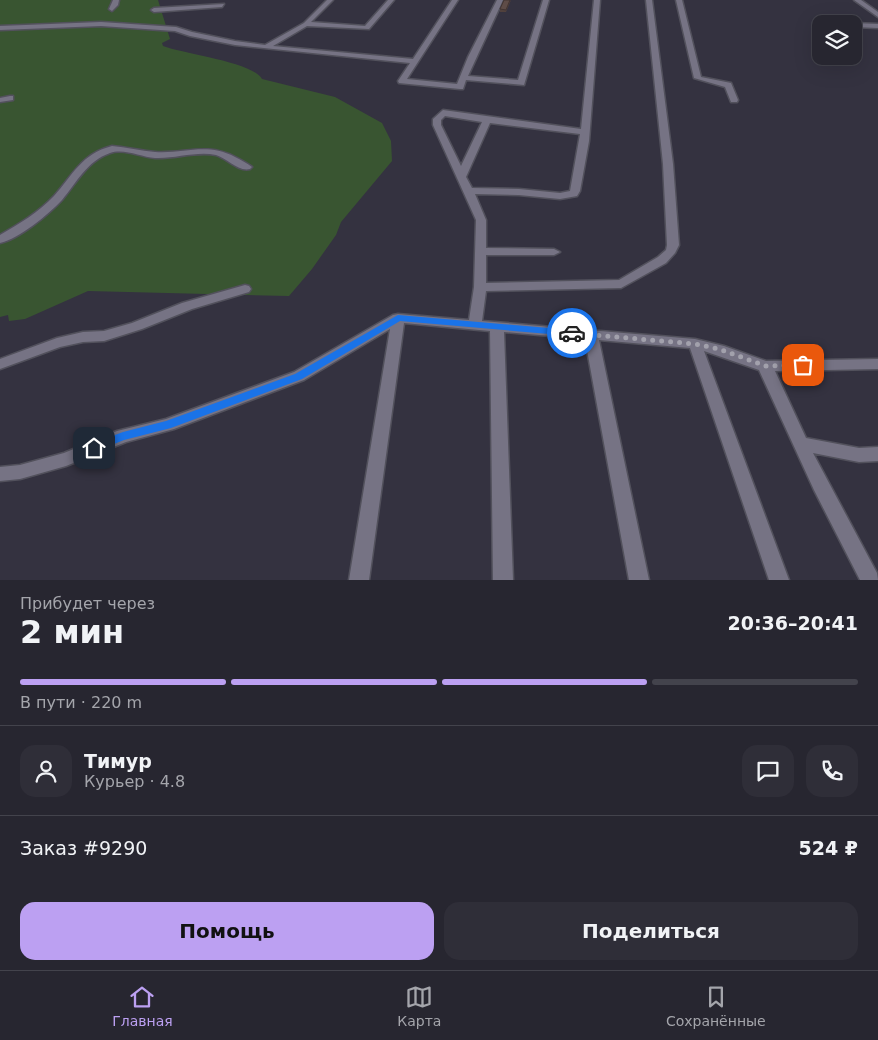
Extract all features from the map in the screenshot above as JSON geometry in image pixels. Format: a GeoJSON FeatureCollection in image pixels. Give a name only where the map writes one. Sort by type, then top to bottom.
{"type":"FeatureCollection","features":[{"type":"Feature","properties":{"kind":"lane"},"geometry":{"type":"LineString","coordinates":[[112,9],[116,0]]}},
{"type":"Feature","properties":{"kind":"lane"},"geometry":{"type":"LineString","coordinates":[[266,46],[306,24],[330,0]]}},
{"type":"Feature","properties":{"kind":"lane"},"geometry":{"type":"LineString","coordinates":[[306,24],[367,28],[391,0]]}},
{"type":"Feature","properties":{"kind":"lane"},"geometry":{"type":"LineString","coordinates":[[455,0],[402,81],[460,86],[500,0]]}},
{"type":"Feature","properties":{"kind":"lane"},"geometry":{"type":"LineString","coordinates":[[464,78],[521,83],[546,0]]}},
{"type":"Feature","properties":{"kind":"lane"},"geometry":{"type":"LineString","coordinates":[[469,190],[560,196],[573,194],[585,132],[597,0]]}},
{"type":"Feature","properties":{"kind":"lane"},"geometry":{"type":"LineString","coordinates":[[480,287],[621,284],[662,260],[671,251],[673,246],[668,164],[649,0]]}},
{"type":"Feature","properties":{"kind":"lane"},"geometry":{"type":"LineString","coordinates":[[678,0],[698,78],[728,86],[734,100]]}},
{"type":"Feature","properties":{"kind":"lane"},"geometry":{"type":"LineString","coordinates":[[857,0],[878,15]]}},
{"type":"Feature","properties":{"kind":"lane"},"geometry":{"type":"LineString","coordinates":[[155,28],[158,25],[154,7],[222,5]]}},
{"type":"Feature","properties":{"kind":"lane"},"geometry":{"type":"LineString","coordinates":[[870,8],[878,8]]}},
{"type":"Feature","properties":{"kind":"lane"},"geometry":{"type":"LineString","coordinates":[[0,28],[92,24],[176,29],[217,40],[414,61]]}},
{"type":"Feature","properties":{"kind":"lane"},"geometry":{"type":"LineString","coordinates":[[862,25],[878,26]]}},
{"type":"Feature","properties":{"kind":"lane"},"geometry":{"type":"LineString","coordinates":[[0,100],[10,98]]}},
{"type":"Feature","properties":{"kind":"lane"},"geometry":{"type":"LineString","coordinates":[[476,324],[480,287],[480,220],[469,190],[437,125],[437,119],[444,113],[585,132]]}},
{"type":"Feature","properties":{"kind":"lane"},"geometry":{"type":"LineString","coordinates":[[461,177],[487,120]]}},
{"type":"Feature","properties":{"kind":"lane"},"geometry":{"type":"LineString","coordinates":[[0,240],[26,225],[57,199],[83,165],[112,149],[137,151],[154,155],[186,154],[201,151],[220,153],[247,167]]}},
{"type":"Feature","properties":{"kind":"lane"},"geometry":{"type":"LineString","coordinates":[[480,252],[554,252]]}},
{"type":"Feature","properties":{"kind":"lane"},"geometry":{"type":"LineString","coordinates":[[0,364],[57,343],[83,337],[104,336],[137,326],[187,306],[245,289]]}},
{"type":"Feature","properties":{"kind":"lane"},"geometry":{"type":"LineString","coordinates":[[360,580],[362,549],[398,318]]}},
{"type":"Feature","properties":{"kind":"lane"},"geometry":{"type":"LineString","coordinates":[[0,474],[20,472],[66,459],[123,436],[168,425],[299,376],[398,318],[695,344],[719,349],[766,366],[878,364]]}},
{"type":"Feature","properties":{"kind":"lane"},"geometry":{"type":"LineString","coordinates":[[496,326],[503,580]]}},
{"type":"Feature","properties":{"kind":"lane"},"geometry":{"type":"LineString","coordinates":[[591,335],[640,580]]}},
{"type":"Feature","properties":{"kind":"lane"},"geometry":{"type":"LineString","coordinates":[[695,344],[779,580]]}},
{"type":"Feature","properties":{"kind":"lane"},"geometry":{"type":"LineString","coordinates":[[766,366],[820,485],[871,576]]}},
{"type":"Feature","properties":{"kind":"lane"},"geometry":{"type":"LineString","coordinates":[[801,444],[859,455],[878,454]]}},
{"type":"Feature","properties":{"kind":"green space"},"geometry":{"type":"Polygon","coordinates":[[[0,0],[158,0],[170,39],[162,43],[163,46],[232,63],[256,73],[262,79],[335,97],[382,123],[391,141],[392,161],[341,222],[336,235],[312,269],[289,296],[88,291],[25,319],[9,321],[8,315],[0,317],[0,0]]]}},
{"type":"Feature","properties":{"kind":"building"},"geometry":{"type":"Polygon","coordinates":[[[504,0],[510,0],[506,10],[500,9],[504,0]]]}},
{"type":"Feature","properties":{"kind":"way so far"},"geometry":{"type":"LineString","coordinates":[[572,333],[695,344],[743,356],[766,366],[803,365]]}},
{"type":"Feature","properties":{"kind":"route"},"geometry":{"type":"LineString","coordinates":[[94,448],[123,436],[168,425],[299,376],[398,318],[572,333]]}}]}
